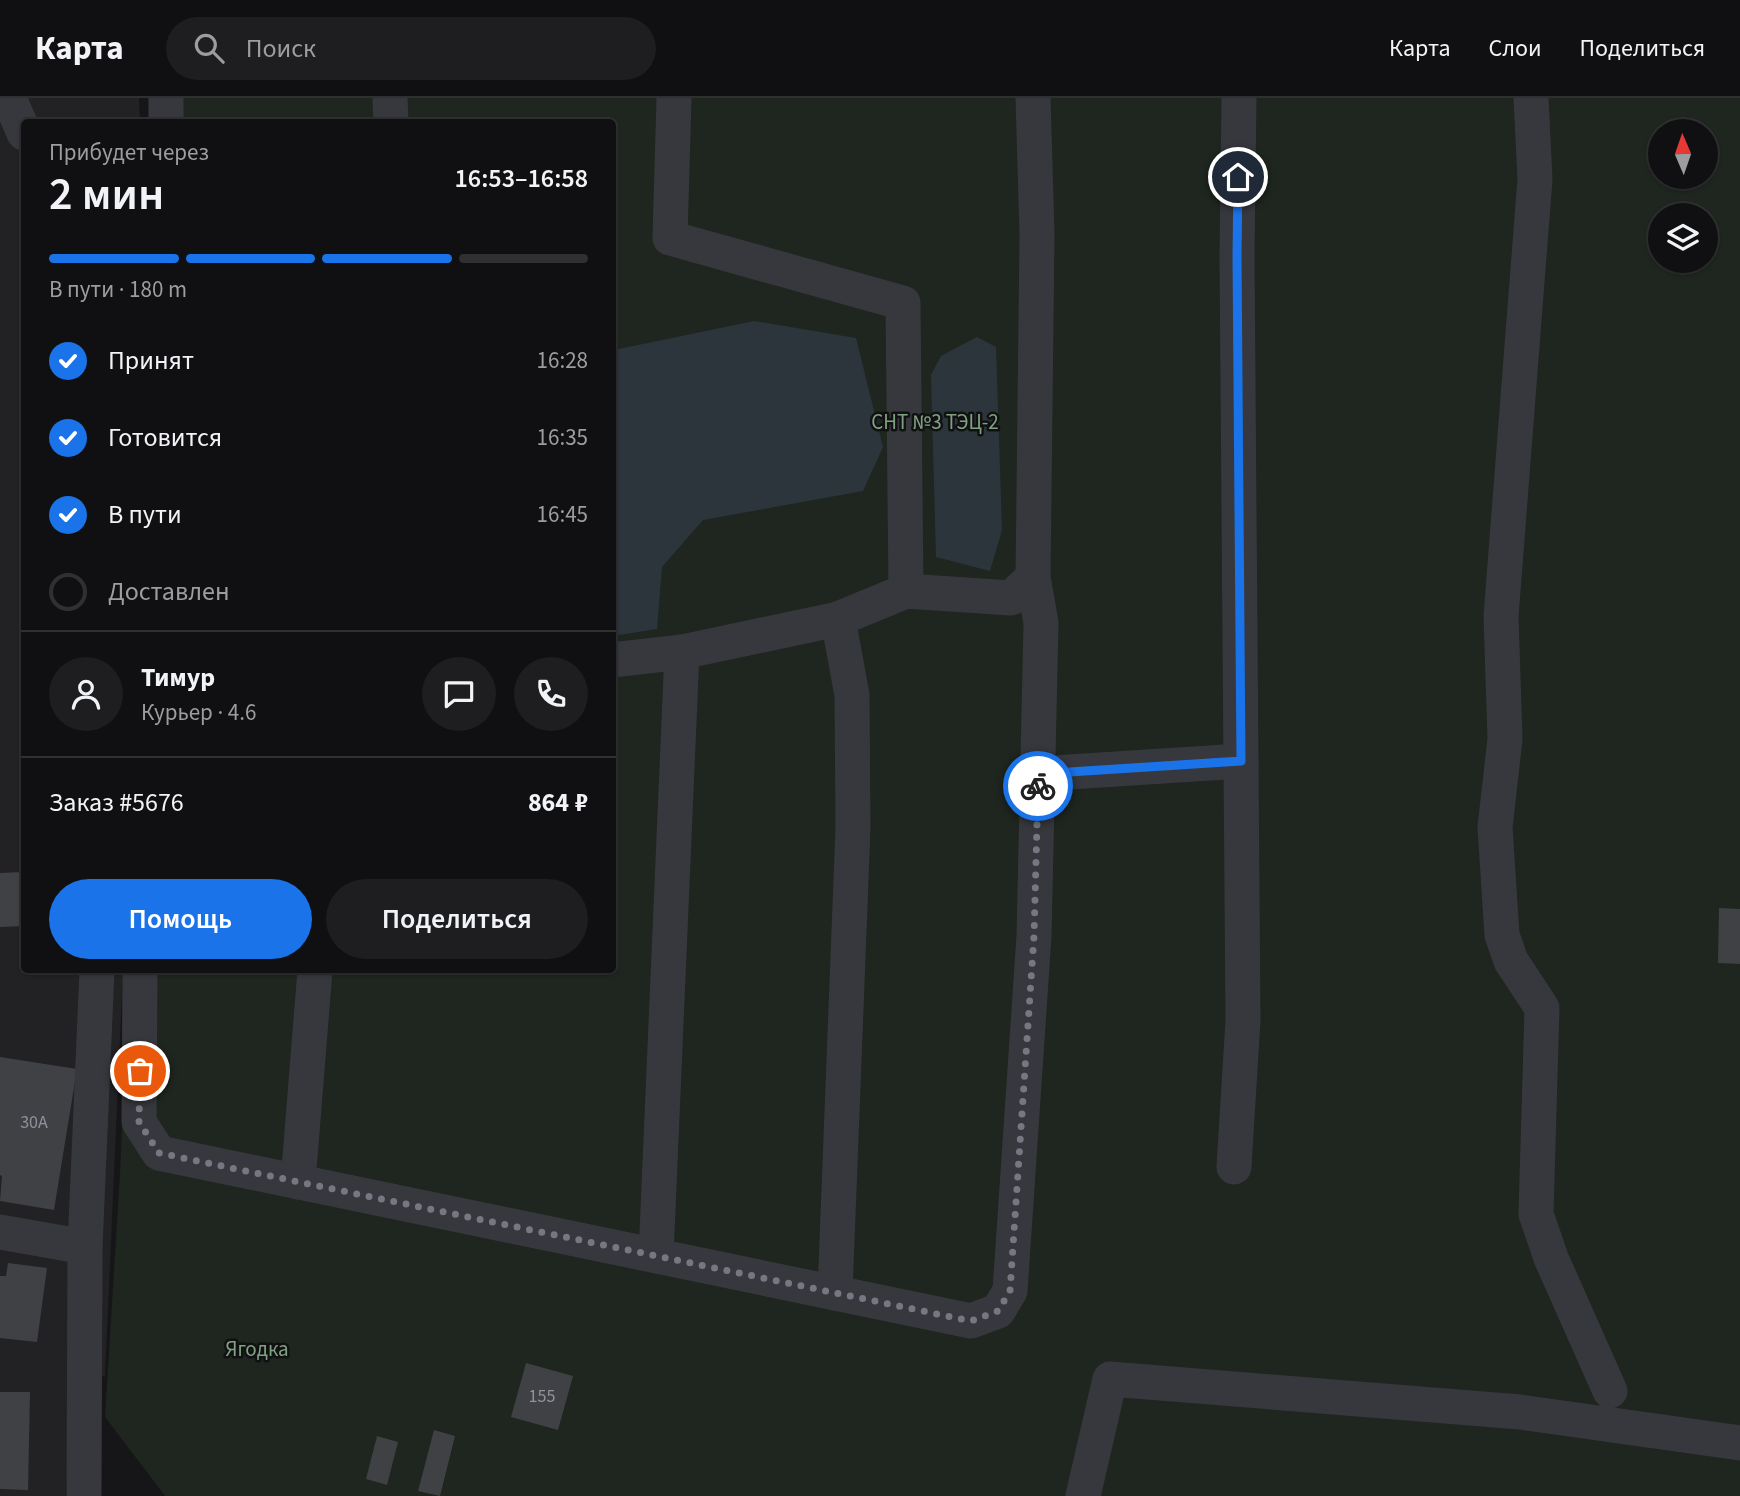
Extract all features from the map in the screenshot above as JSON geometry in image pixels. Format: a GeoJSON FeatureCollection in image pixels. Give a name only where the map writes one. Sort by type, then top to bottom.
{"type":"FeatureCollection","features":[{"type":"Feature","properties":{"kind":"lane"},"geometry":{"type":"LineString","coordinates":[[166,98],[166,119]]}},
{"type":"Feature","properties":{"kind":"lane"},"geometry":{"type":"LineString","coordinates":[[390,98],[391,119]]}},
{"type":"Feature","properties":{"kind":"lane"},"geometry":{"type":"LineString","coordinates":[[674,98],[670,238],[903,303],[906,591]]}},
{"type":"Feature","properties":{"kind":"lane"},"geometry":{"type":"LineString","coordinates":[[140,973],[139,1122],[159,1153],[971,1321],[998,1311],[1010,1291],[1034,936],[1041,623],[1033,577],[1037,234],[1033,98]]}},
{"type":"Feature","properties":{"kind":"lane"},"geometry":{"type":"LineString","coordinates":[[1234,1167],[1243,1020],[1237,256],[1239,98]]}},
{"type":"Feature","properties":{"kind":"lane"},"geometry":{"type":"LineString","coordinates":[[1531,98],[1535,179],[1501,616],[1505,739],[1494,827],[1502,935],[1511,961],[1542,1008],[1536,1214],[1551,1258],[1610,1391]]}},
{"type":"Feature","properties":{"kind":"lane"},"geometry":{"type":"LineString","coordinates":[[0,103],[12,105],[21,126]]}},
{"type":"Feature","properties":{"kind":"lane"},"geometry":{"type":"LineString","coordinates":[[616,660],[682,652],[838,619],[906,591],[1011,598],[1033,577]]}},
{"type":"Feature","properties":{"kind":"lane"},"geometry":{"type":"LineString","coordinates":[[835,1293],[853,828],[852,695],[838,619]]}},
{"type":"Feature","properties":{"kind":"lane"},"geometry":{"type":"LineString","coordinates":[[656,1256],[682,652]]}},
{"type":"Feature","properties":{"kind":"lane"},"geometry":{"type":"LineString","coordinates":[[1038,774],[1241,761]]}},
{"type":"Feature","properties":{"kind":"lane"},"geometry":{"type":"LineString","coordinates":[[84,1496],[85,1247],[97,973]]}},
{"type":"Feature","properties":{"kind":"lane"},"geometry":{"type":"LineString","coordinates":[[298,1182],[315,973]]}},
{"type":"Feature","properties":{"kind":"lane"},"geometry":{"type":"LineString","coordinates":[[0,1232],[85,1247]]}},
{"type":"Feature","properties":{"kind":"lane"},"geometry":{"type":"LineString","coordinates":[[1083,1496],[1110,1379],[1520,1412],[1740,1443]]}},
{"type":"Feature","properties":{"kind":"shaded area"},"geometry":{"type":"Polygon","coordinates":[[[0,98],[139,98],[140,119],[21,119],[21,973],[123,973],[105,1377],[72,1363],[66,1496],[0,1496],[0,98]]]}},
{"type":"Feature","properties":{"kind":"shaded area"},"geometry":{"type":"Polygon","coordinates":[[[754,321],[856,338],[883,447],[863,491],[703,520],[662,567],[657,629],[616,636],[616,350],[754,321]]]}},
{"type":"Feature","properties":{"kind":"shaded area"},"geometry":{"type":"Polygon","coordinates":[[[977,337],[996,347],[1002,530],[990,571],[936,557],[931,375],[941,356],[977,337]]]}},
{"type":"Feature","properties":{"kind":"green space"},"geometry":{"type":"Polygon","coordinates":[[[169,98],[1740,98],[1740,1496],[165,1496],[105,1417],[129,973],[616,973],[616,119],[167,119],[169,98]]]}},
{"type":"Feature","properties":{"kind":"building"},"geometry":{"type":"Polygon","coordinates":[[[21,872],[21,926],[0,927],[0,873],[21,872]]]}},
{"type":"Feature","properties":{"kind":"building"},"geometry":{"type":"Polygon","coordinates":[[[1719,908],[1740,909],[1740,964],[1718,963],[1719,908]]]}},
{"type":"Feature","properties":{"kind":"building"},"geometry":{"type":"Polygon","coordinates":[[[0,1057],[77,1069],[54,1210],[0,1201],[0,1057]]]}},
{"type":"Feature","properties":{"kind":"building"},"geometry":{"type":"Polygon","coordinates":[[[8,1263],[47,1268],[37,1342],[0,1338],[0,1276],[6,1276],[8,1263]]]}},
{"type":"Feature","properties":{"kind":"building"},"geometry":{"type":"Polygon","coordinates":[[[526,1363],[573,1376],[558,1430],[511,1417],[526,1363]]]}},
{"type":"Feature","properties":{"kind":"building"},"geometry":{"type":"Polygon","coordinates":[[[0,1392],[30,1392],[28,1490],[0,1489],[0,1392]]]}},
{"type":"Feature","properties":{"kind":"building"},"geometry":{"type":"Polygon","coordinates":[[[434,1430],[455,1436],[440,1496],[418,1491],[434,1430]]]}},
{"type":"Feature","properties":{"kind":"building"},"geometry":{"type":"Polygon","coordinates":[[[377,1436],[398,1442],[387,1485],[366,1479],[377,1436]]]}},
{"type":"Feature","properties":{"kind":"way so far"},"geometry":{"type":"LineString","coordinates":[[140,1071],[139,1122],[159,1153],[971,1321],[998,1311],[1010,1291],[1034,936],[1038,786]]}},
{"type":"Feature","properties":{"kind":"route"},"geometry":{"type":"LineString","coordinates":[[1038,786],[1038,774],[1241,761],[1238,177]]}},
{"type":"Feature","properties":{"kind":"park label","name":"СНТ №3 ТЭЦ-2"},"geometry":{"type":"Point","coordinates":[935,422]}},
{"type":"Feature","properties":{"kind":"park label","name":"Ягодка"},"geometry":{"type":"Point","coordinates":[257,1349]}}]}
